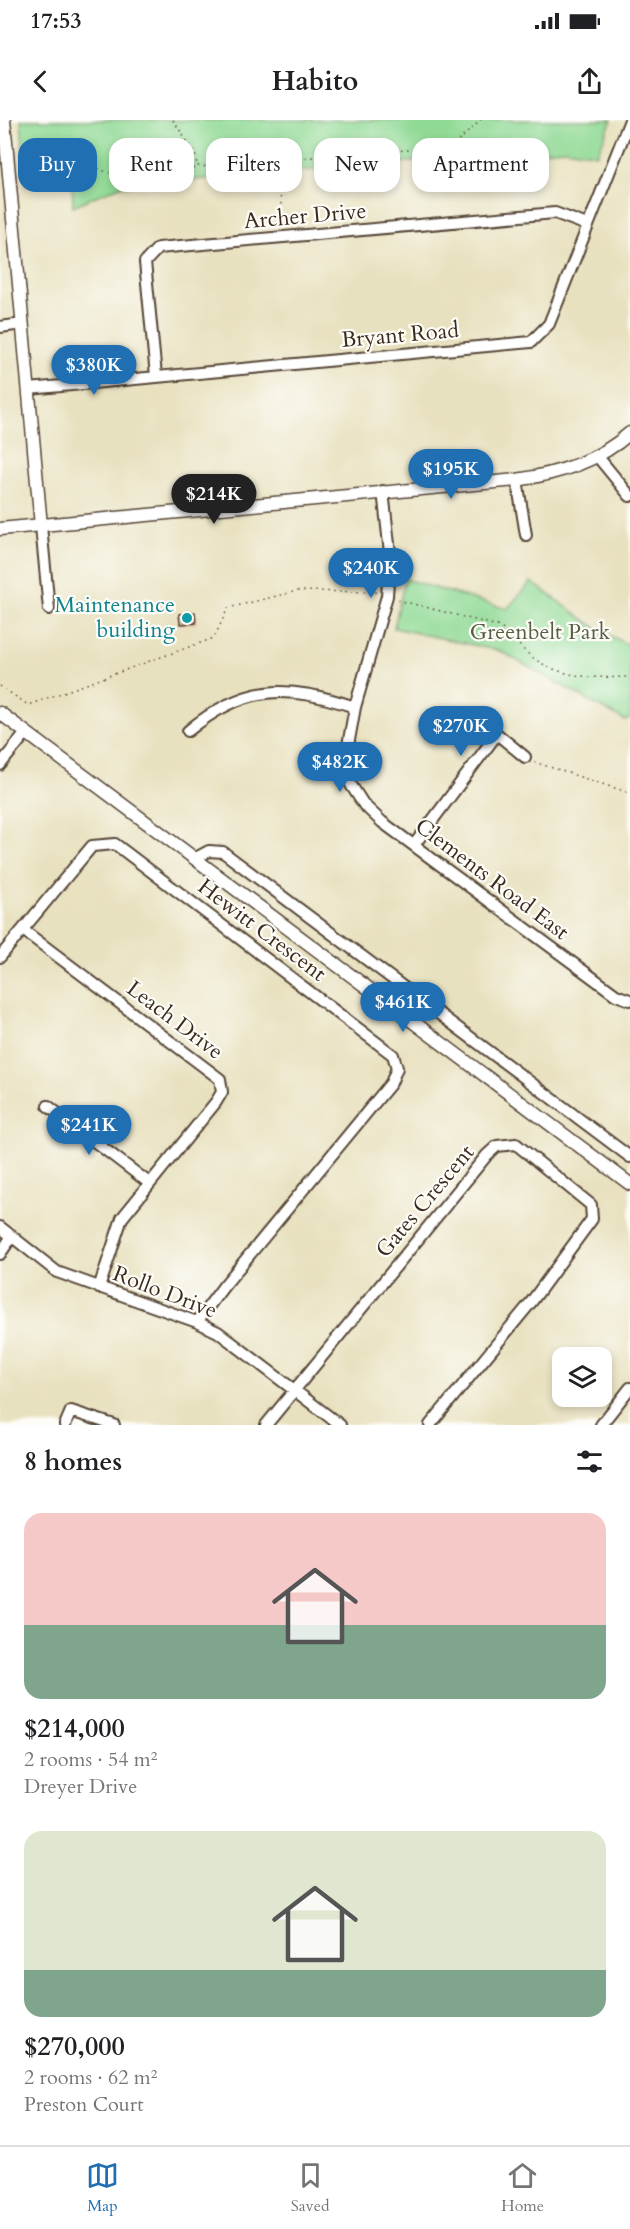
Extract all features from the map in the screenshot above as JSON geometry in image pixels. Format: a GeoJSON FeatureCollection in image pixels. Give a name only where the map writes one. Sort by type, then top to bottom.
{"type":"FeatureCollection","features":[{"type":"Feature","properties":{"kind":"street"},"geometry":{"type":"LineString","coordinates":[[4,120],[4,169],[23,324],[49,609]]}},
{"type":"Feature","properties":{"kind":"street","name":"Bryant Road"},"geometry":{"type":"LineString","coordinates":[[29,389],[531,342],[549,324],[629,125]]}},
{"type":"Feature","properties":{"kind":"street","name":"Archer Drive"},"geometry":{"type":"LineString","coordinates":[[156,376],[145,262],[158,248],[555,213],[587,225]]}},
{"type":"Feature","properties":{"kind":"street"},"geometry":{"type":"LineString","coordinates":[[0,327],[23,324]]}},
{"type":"Feature","properties":{"kind":"street"},"geometry":{"type":"LineString","coordinates":[[0,529],[249,507],[383,490],[517,480],[573,468],[598,457],[630,433]]}},
{"type":"Feature","properties":{"kind":"street"},"geometry":{"type":"LineString","coordinates":[[598,457],[630,496]]}},
{"type":"Feature","properties":{"kind":"street"},"geometry":{"type":"LineString","coordinates":[[517,480],[526,535]]}},
{"type":"Feature","properties":{"kind":"street","name":"Clements Road East"},"geometry":{"type":"LineString","coordinates":[[383,490],[390,553],[387,596],[355,707],[345,762],[351,785],[364,805],[414,845],[616,995],[630,1000]]}},
{"type":"Feature","properties":{"kind":"street"},"geometry":{"type":"LineString","coordinates":[[188,731],[230,702],[254,694],[292,691],[317,695],[355,707]]}},
{"type":"Feature","properties":{"kind":"street"},"geometry":{"type":"LineString","coordinates":[[0,713],[630,1184]]}},
{"type":"Feature","properties":{"kind":"street"},"geometry":{"type":"LineString","coordinates":[[0,765],[26,733]]}},
{"type":"Feature","properties":{"kind":"street"},"geometry":{"type":"LineString","coordinates":[[414,845],[497,734],[525,757]]}},
{"type":"Feature","properties":{"kind":"street","name":"Hewitt Crescent"},"geometry":{"type":"LineString","coordinates":[[0,957],[92,846],[115,844],[393,1055],[397,1068],[391,1083],[223,1287],[197,1322]]}},
{"type":"Feature","properties":{"kind":"street"},"geometry":{"type":"LineString","coordinates":[[196,858],[209,851],[223,852],[630,1157]]}},
{"type":"Feature","properties":{"kind":"street","name":"Leach Drive"},"geometry":{"type":"LineString","coordinates":[[23,930],[220,1079],[222,1092],[216,1102],[122,1218],[99,1288]]}},
{"type":"Feature","properties":{"kind":"street"},"geometry":{"type":"LineString","coordinates":[[48,1106],[148,1184]]}},
{"type":"Feature","properties":{"kind":"street","name":"Gates Crescent"},"geometry":{"type":"LineString","coordinates":[[266,1425],[487,1155],[497,1146],[516,1144],[591,1204],[592,1219],[532,1301],[430,1425]]}},
{"type":"Feature","properties":{"kind":"street","name":"Rollo Drive"},"geometry":{"type":"LineString","coordinates":[[0,1227],[57,1272],[197,1322],[218,1332],[340,1425]]}},
{"type":"Feature","properties":{"kind":"street"},"geometry":{"type":"LineString","coordinates":[[0,1254],[12,1236]]}},
{"type":"Feature","properties":{"kind":"street"},"geometry":{"type":"LineString","coordinates":[[601,1425],[630,1388]]}},
{"type":"Feature","properties":{"kind":"street"},"geometry":{"type":"LineString","coordinates":[[65,1425],[71,1411],[114,1425]]}},
{"type":"Feature","properties":{"kind":"path"},"geometry":{"type":"LineString","coordinates":[[172,120],[195,153],[197,166]]}},
{"type":"Feature","properties":{"kind":"path"},"geometry":{"type":"LineString","coordinates":[[302,158],[452,147],[481,120]]}},
{"type":"Feature","properties":{"kind":"path"},"geometry":{"type":"LineString","coordinates":[[97,168],[113,174],[187,171],[197,166],[206,166]]}},
{"type":"Feature","properties":{"kind":"path"},"geometry":{"type":"LineString","coordinates":[[280,192],[284,237]]}},
{"type":"Feature","properties":{"kind":"path"},"geometry":{"type":"LineString","coordinates":[[0,686],[28,705],[214,638],[228,608],[297,591],[375,591],[498,626],[512,634],[531,656],[552,669],[576,677],[630,677]]}},
{"type":"Feature","properties":{"kind":"path"},"geometry":{"type":"LineString","coordinates":[[525,757],[536,764],[630,793]]}},
{"type":"Feature","properties":{"kind":"green space"},"geometry":{"type":"Polygon","coordinates":[[[21,120],[612,120],[597,154],[566,149],[549,150],[549,138],[412,138],[412,162],[400,163],[400,138],[314,138],[314,170],[302,171],[302,138],[206,138],[206,179],[194,180],[194,138],[109,138],[109,191],[73,206],[72,192],[97,192],[97,138],[22,138],[21,120]]]}},
{"type":"Feature","properties":{"kind":"green space","name":"Greenbelt Park"},"geometry":{"type":"Polygon","coordinates":[[[405,579],[507,609],[531,582],[602,632],[630,645],[630,719],[625,721],[500,651],[394,628],[405,579]]]}},
{"type":"Feature","properties":{"kind":"building","name":"Maintenance building"},"geometry":{"type":"Polygon","coordinates":[[[195,612],[196,623],[180,624],[179,614],[195,612]]]}},
{"type":"Feature","properties":{"kind":"place","name":"Maintenance building"},"geometry":{"type":"Point","coordinates":[187,618]}}]}
